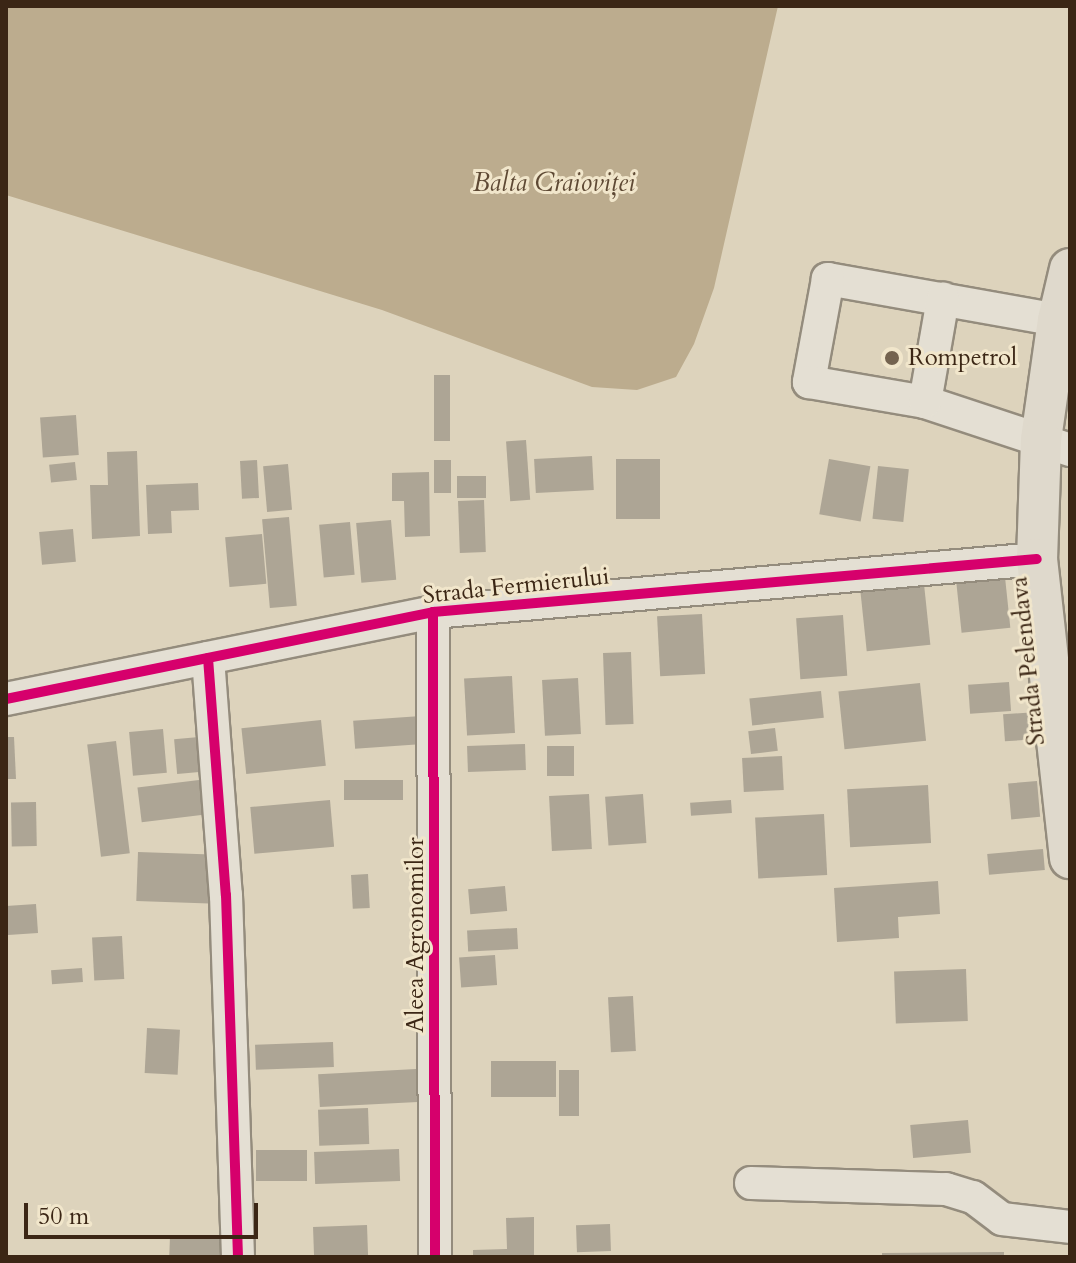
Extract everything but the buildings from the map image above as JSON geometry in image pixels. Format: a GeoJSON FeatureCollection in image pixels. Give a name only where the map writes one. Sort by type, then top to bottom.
{"type":"FeatureCollection","features":[{"type":"Feature","properties":{"kind":"main road","name":"Strada Pelendava"},"geometry":{"type":"LineString","coordinates":[[1070,269],[1058,320],[1055,445],[1037,559],[1070,858]]}},
{"type":"Feature","properties":{"kind":"street"},"geometry":{"type":"LineString","coordinates":[[1055,445],[925,402],[809,382],[828,279],[1058,320]]}},
{"type":"Feature","properties":{"kind":"street"},"geometry":{"type":"LineString","coordinates":[[925,402],[943,299]]}},
{"type":"Feature","properties":{"kind":"street","name":"Strada Fermierului"},"geometry":{"type":"LineString","coordinates":[[6,699],[433,612],[1037,559]]}},
{"type":"Feature","properties":{"kind":"street","name":"Aleea Agronomilor"},"geometry":{"type":"LineString","coordinates":[[433,612],[435,1257]]}},
{"type":"Feature","properties":{"kind":"street"},"geometry":{"type":"LineString","coordinates":[[208,658],[226,895],[238,1257]]}},
{"type":"Feature","properties":{"kind":"street"},"geometry":{"type":"LineString","coordinates":[[751,1183],[946,1189],[973,1197],[1002,1219],[1070,1227]]}},
{"type":"Feature","properties":{"kind":"water","name":"Balta Craioviței"},"geometry":{"type":"Polygon","coordinates":[[[6,6],[778,6],[714,288],[694,344],[676,377],[637,390],[592,387],[382,310],[6,195],[6,6]]]}},
{"type":"Feature","properties":{"kind":"cycle path"},"geometry":{"type":"LineString","coordinates":[[6,699],[433,612],[1037,559]]}},
{"type":"Feature","properties":{"kind":"cycle path"},"geometry":{"type":"LineString","coordinates":[[433,612],[435,1257]]}},
{"type":"Feature","properties":{"kind":"cycle path"},"geometry":{"type":"LineString","coordinates":[[208,658],[226,895],[238,1257]]}},
{"type":"Feature","properties":{"kind":"place","name":"Rompetrol"},"geometry":{"type":"Point","coordinates":[892,358]}}]}
